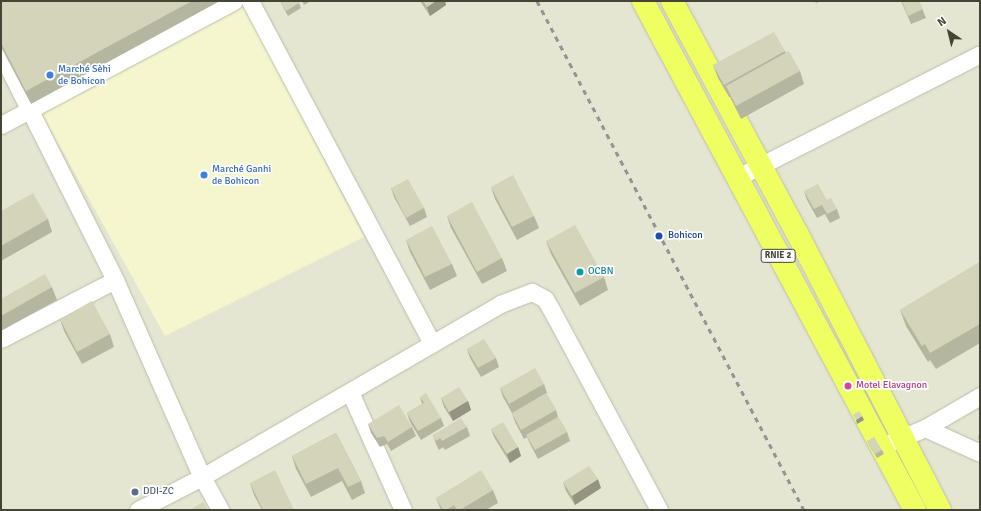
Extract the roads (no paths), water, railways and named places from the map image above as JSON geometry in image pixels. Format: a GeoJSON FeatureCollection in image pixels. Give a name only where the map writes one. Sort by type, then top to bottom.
{"type":"FeatureCollection","features":[{"type":"Feature","properties":{"kind":"highway","name":"RNIE 2"},"geometry":{"type":"LineString","coordinates":[[643,1],[738,177],[892,443],[940,510]]}},
{"type":"Feature","properties":{"kind":"highway","name":"RNIE 2"},"geometry":{"type":"LineString","coordinates":[[672,1],[797,233],[892,443],[915,510]]}},
{"type":"Feature","properties":{"kind":"street"},"geometry":{"type":"LineString","coordinates":[[1,125],[234,1]]}},
{"type":"Feature","properties":{"kind":"street"},"geometry":{"type":"LineString","coordinates":[[250,1],[432,344]]}},
{"type":"Feature","properties":{"kind":"street"},"geometry":{"type":"LineString","coordinates":[[1,53],[31,109],[115,280],[202,477],[220,510]]}},
{"type":"Feature","properties":{"kind":"street"},"geometry":{"type":"LineString","coordinates":[[738,177],[980,54]]}},
{"type":"Feature","properties":{"kind":"street"},"geometry":{"type":"LineString","coordinates":[[1,339],[115,280]]}},
{"type":"Feature","properties":{"kind":"street"},"geometry":{"type":"LineString","coordinates":[[138,510],[202,477],[500,304],[532,292],[545,299],[659,510]]}},
{"type":"Feature","properties":{"kind":"street"},"geometry":{"type":"LineString","coordinates":[[350,392],[403,510]]}},
{"type":"Feature","properties":{"kind":"street"},"geometry":{"type":"LineString","coordinates":[[892,443],[925,428],[980,396]]}},
{"type":"Feature","properties":{"kind":"street"},"geometry":{"type":"LineString","coordinates":[[925,428],[980,453]]}},
{"type":"Feature","properties":{"kind":"railway"},"geometry":{"type":"LineString","coordinates":[[537,1],[804,510]]}},
{"type":"Feature","properties":{"kind":"place","name":"Marché Sèhi de Bohicon"},"geometry":{"type":"Point","coordinates":[50,75]}},
{"type":"Feature","properties":{"kind":"place","name":"Marché Ganhi de Bohicon"},"geometry":{"type":"Point","coordinates":[204,175]}},
{"type":"Feature","properties":{"kind":"place","name":"Bohicon"},"geometry":{"type":"Point","coordinates":[659,236]}},
{"type":"Feature","properties":{"kind":"place","name":"OCBN"},"geometry":{"type":"Point","coordinates":[580,272]}},
{"type":"Feature","properties":{"kind":"place","name":"Motel Elavagnon"},"geometry":{"type":"Point","coordinates":[848,386]}},
{"type":"Feature","properties":{"kind":"place","name":"DDI-ZC"},"geometry":{"type":"Point","coordinates":[135,492]}}]}
